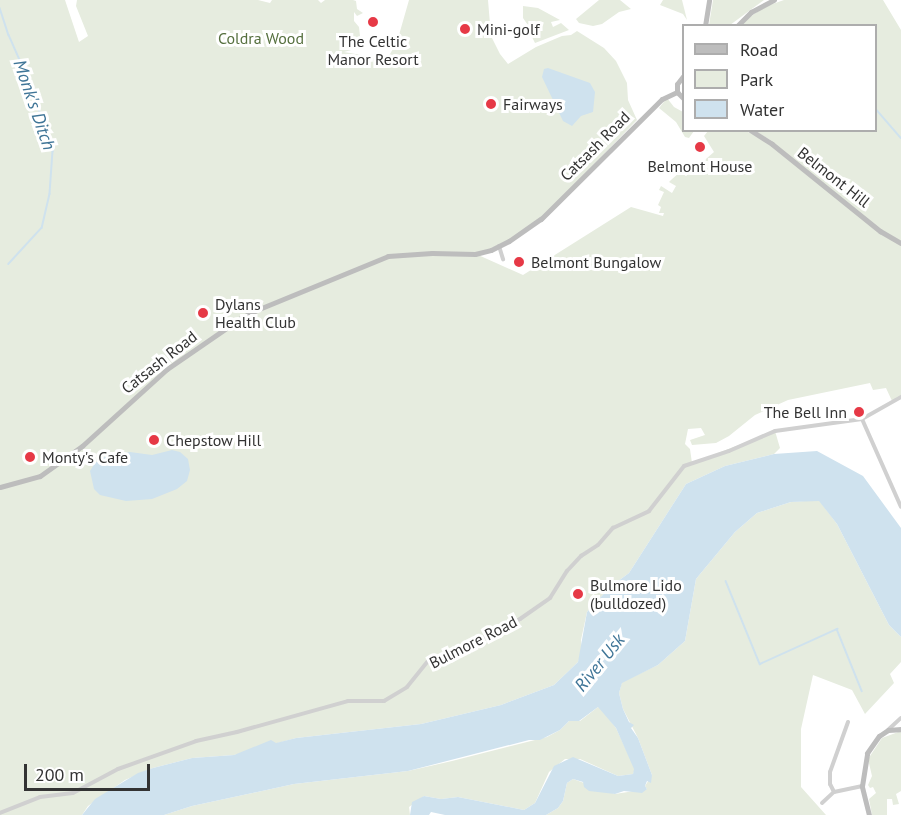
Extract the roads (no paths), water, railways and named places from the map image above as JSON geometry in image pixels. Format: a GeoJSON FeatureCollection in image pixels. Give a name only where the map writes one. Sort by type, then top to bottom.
{"type":"FeatureCollection","features":[{"type":"Feature","properties":{"kind":"street"},"geometry":{"type":"LineString","coordinates":[[705,24],[708,0]]}},
{"type":"Feature","properties":{"kind":"street"},"geometry":{"type":"LineString","coordinates":[[739,24],[751,12],[774,0]]}},
{"type":"Feature","properties":{"kind":"street"},"geometry":{"type":"LineString","coordinates":[[682,78],[677,84],[677,92],[682,97]]}},
{"type":"Feature","properties":{"kind":"street","name":"Catsash Road"},"geometry":{"type":"LineString","coordinates":[[0,487],[40,476],[82,446],[167,369],[241,318],[259,309],[388,256],[432,253],[475,254],[499,246],[541,219],[662,99],[677,92]]}},
{"type":"Feature","properties":{"kind":"street","name":"Belmont Hill"},"geometry":{"type":"LineString","coordinates":[[753,132],[772,144],[880,231],[901,243]]}},
{"type":"Feature","properties":{"kind":"street"},"geometry":{"type":"LineString","coordinates":[[499,246],[503,259]]}},
{"type":"Feature","properties":{"kind":"street","name":"Bulmore Road"},"geometry":{"type":"LineString","coordinates":[[0,813],[40,797],[73,793],[118,769],[196,741],[237,732],[348,700],[384,701],[407,687],[428,661],[471,644],[520,619],[549,598],[567,571],[581,556],[598,545],[613,528],[649,511],[684,466],[775,431],[862,419],[901,397]]}},
{"type":"Feature","properties":{"kind":"street"},"geometry":{"type":"LineString","coordinates":[[862,419],[901,507]]}},
{"type":"Feature","properties":{"kind":"street"},"geometry":{"type":"LineString","coordinates":[[869,815],[862,786],[867,753],[879,736],[901,718]]}},
{"type":"Feature","properties":{"kind":"street"},"geometry":{"type":"LineString","coordinates":[[834,792],[830,784],[830,772],[848,722]]}},
{"type":"Feature","properties":{"kind":"street"},"geometry":{"type":"LineString","coordinates":[[888,730],[901,729]]}},
{"type":"Feature","properties":{"kind":"street"},"geometry":{"type":"LineString","coordinates":[[822,803],[834,792],[862,786]]}},
{"type":"Feature","properties":{"kind":"water"},"geometry":{"type":"Polygon","coordinates":[[[548,68],[590,83],[595,92],[593,112],[581,116],[572,126],[563,121],[542,77],[544,69],[548,68]]]}},
{"type":"Feature","properties":{"kind":"water"},"geometry":{"type":"Polygon","coordinates":[[[172,450],[180,452],[188,459],[190,470],[187,481],[177,489],[152,499],[126,501],[100,495],[94,489],[90,471],[95,463],[106,456],[130,452],[152,455],[172,450]]]}},
{"type":"Feature","properties":{"kind":"water","name":"River Usk"},"geometry":{"type":"Polygon","coordinates":[[[817,451],[863,476],[901,528],[901,637],[889,625],[837,524],[819,501],[791,502],[757,513],[735,532],[696,579],[685,641],[658,665],[622,683],[619,693],[623,709],[629,722],[634,725],[631,728],[638,738],[652,775],[651,783],[647,781],[645,786],[647,789],[642,793],[624,791],[615,794],[589,791],[584,787],[583,782],[573,779],[567,783],[563,801],[558,808],[546,815],[445,815],[431,812],[429,815],[410,815],[412,802],[424,796],[441,799],[458,797],[524,810],[535,803],[554,766],[573,757],[618,776],[633,774],[634,769],[616,728],[598,707],[579,721],[569,721],[560,730],[540,740],[529,740],[408,771],[294,784],[192,806],[164,815],[82,815],[95,799],[138,773],[153,768],[192,758],[234,755],[271,740],[276,743],[296,738],[421,724],[501,705],[554,685],[578,662],[587,612],[610,587],[629,573],[686,484],[725,466],[774,454],[817,451]]]}},
{"type":"Feature","properties":{"kind":"waterway","name":"Monk's Ditch"},"geometry":{"type":"LineString","coordinates":[[0,8],[31,85],[53,151],[50,194],[42,228],[9,264]]}},
{"type":"Feature","properties":{"kind":"waterway"},"geometry":{"type":"LineString","coordinates":[[877,110],[901,138]]}},
{"type":"Feature","properties":{"kind":"waterway"},"geometry":{"type":"LineString","coordinates":[[726,581],[760,664],[837,629],[862,691]]}},
{"type":"Feature","properties":{"kind":"place","name":"The Celtic Manor Resort"},"geometry":{"type":"Point","coordinates":[373,22]}},
{"type":"Feature","properties":{"kind":"place","name":"Mini-golf"},"geometry":{"type":"Point","coordinates":[465,29]}},
{"type":"Feature","properties":{"kind":"place","name":"Fairways"},"geometry":{"type":"Point","coordinates":[491,104]}},
{"type":"Feature","properties":{"kind":"place","name":"Belmont House"},"geometry":{"type":"Point","coordinates":[700,147]}},
{"type":"Feature","properties":{"kind":"place","name":"Belmont Bungalow"},"geometry":{"type":"Point","coordinates":[519,262]}},
{"type":"Feature","properties":{"kind":"place","name":"Dylans Health Club"},"geometry":{"type":"Point","coordinates":[203,313]}},
{"type":"Feature","properties":{"kind":"place","name":"The Bell Inn"},"geometry":{"type":"Point","coordinates":[859,412]}},
{"type":"Feature","properties":{"kind":"place","name":"Chepstow Hill"},"geometry":{"type":"Point","coordinates":[154,440]}},
{"type":"Feature","properties":{"kind":"place","name":"Monty's Cafe"},"geometry":{"type":"Point","coordinates":[30,457]}},
{"type":"Feature","properties":{"kind":"place","name":"Bulmore Lido (bulldozed)"},"geometry":{"type":"Point","coordinates":[578,594]}},
{"type":"Feature","properties":{"kind":"park label","name":"Coldra Wood"},"geometry":{"type":"Point","coordinates":[261,38]}}]}
